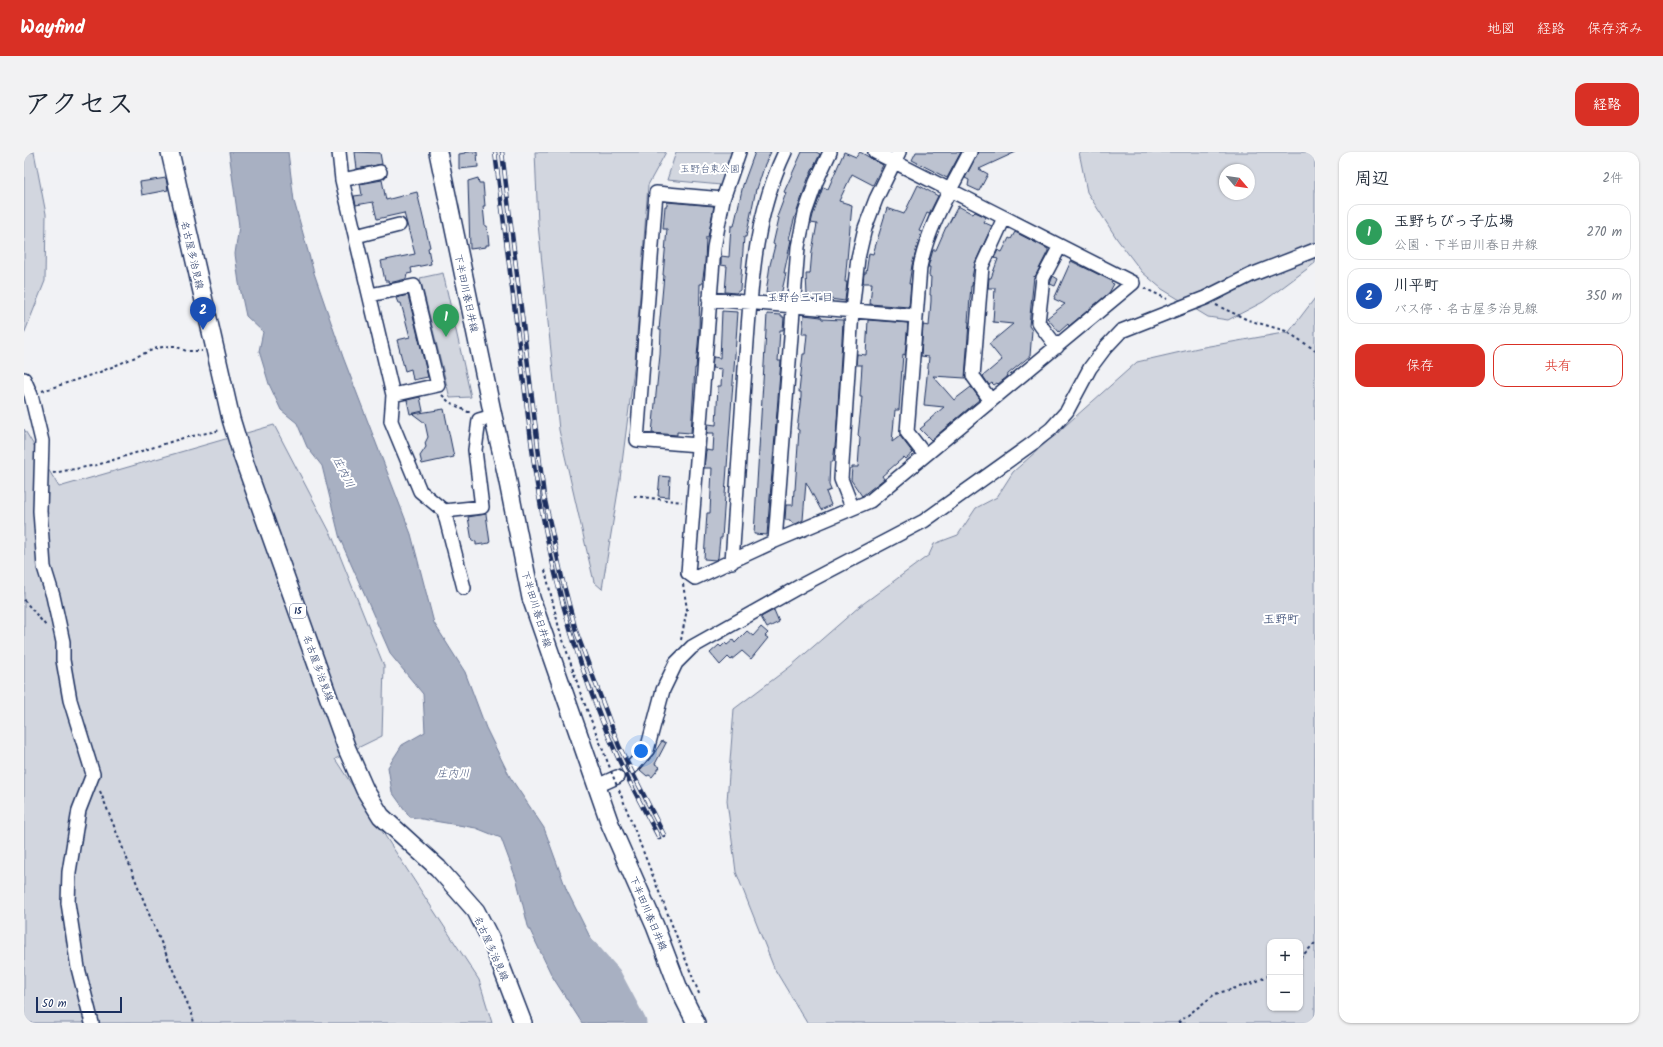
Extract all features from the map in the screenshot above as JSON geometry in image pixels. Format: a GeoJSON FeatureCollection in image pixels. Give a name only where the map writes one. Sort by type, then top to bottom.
{"type":"FeatureCollection","features":[{"type":"Feature","properties":{"kind":"main road","name":"名古屋多治見線"},"geometry":{"type":"LineString","coordinates":[[170,152],[233,426],[243,458],[348,749],[365,790],[382,816],[438,868],[476,911],[491,940],[523,1023]]}},
{"type":"Feature","properties":{"kind":"main road","name":"下半田川春日井線"},"geometry":{"type":"LineString","coordinates":[[438,152],[486,418],[506,472],[531,598],[610,824],[655,926],[679,989],[696,1023]]}},
{"type":"Feature","properties":{"kind":"street"},"geometry":{"type":"LineString","coordinates":[[339,152],[342,180],[393,395],[391,421],[420,491],[444,511],[464,588]]}},
{"type":"Feature","properties":{"kind":"street"},"geometry":{"type":"LineString","coordinates":[[739,152],[723,199],[714,248],[688,573],[695,578],[775,541],[870,500],[1133,283],[950,190],[897,157],[875,152]]}},
{"type":"Feature","properties":{"kind":"street"},"geometry":{"type":"LineString","coordinates":[[732,562],[750,301],[762,214],[769,190],[785,152]]}},
{"type":"Feature","properties":{"kind":"street"},"geometry":{"type":"LineString","coordinates":[[775,541],[798,247],[805,213],[816,182],[830,152]]}},
{"type":"Feature","properties":{"kind":"street"},"geometry":{"type":"LineString","coordinates":[[925,455],[907,432],[920,267],[930,232],[970,152]]}},
{"type":"Feature","properties":{"kind":"street"},"geometry":{"type":"LineString","coordinates":[[852,508],[841,479],[852,311],[858,258],[865,228],[876,199],[897,157]]}},
{"type":"Feature","properties":{"kind":"street"},"geometry":{"type":"LineString","coordinates":[[342,180],[380,172]]}},
{"type":"Feature","properties":{"kind":"street"},"geometry":{"type":"LineString","coordinates":[[698,445],[637,440],[656,193],[723,199]]}},
{"type":"Feature","properties":{"kind":"street"},"geometry":{"type":"LineString","coordinates":[[991,401],[973,376],[982,266],[1004,218]]}},
{"type":"Feature","properties":{"kind":"street"},"geometry":{"type":"LineString","coordinates":[[356,236],[399,226]]}},
{"type":"Feature","properties":{"kind":"street"},"geometry":{"type":"LineString","coordinates":[[1057,347],[1038,322],[1043,278],[1060,246]]}},
{"type":"Feature","properties":{"kind":"street"},"geometry":{"type":"LineString","coordinates":[[633,766],[647,750],[663,690],[676,663],[692,647],[802,585],[924,521],[1051,430],[1067,411],[1090,368],[1121,330],[1205,298],[1251,275],[1315,250]]}},
{"type":"Feature","properties":{"kind":"street"},"geometry":{"type":"LineString","coordinates":[[370,295],[414,286],[438,385],[393,395]]}},
{"type":"Feature","properties":{"kind":"street"},"geometry":{"type":"LineString","coordinates":[[709,299],[750,301],[916,316]]}},
{"type":"Feature","properties":{"kind":"street"},"geometry":{"type":"LineString","coordinates":[[24,379],[31,395],[42,441],[40,511],[44,567],[53,596],[63,642],[63,660],[70,700],[93,774],[79,810],[69,872],[68,903],[78,968],[92,1023]]}},
{"type":"Feature","properties":{"kind":"street"},"geometry":{"type":"LineString","coordinates":[[444,511],[482,507],[475,450],[486,418]]}},
{"type":"Feature","properties":{"kind":"street"},"geometry":{"type":"LineString","coordinates":[[597,786],[615,778]]}},
{"type":"Feature","properties":{"kind":"path"},"geometry":{"type":"LineString","coordinates":[[1133,283],[1175,303],[1177,309]]}},
{"type":"Feature","properties":{"kind":"path"},"geometry":{"type":"LineString","coordinates":[[1205,298],[1215,305],[1248,320],[1286,331],[1315,350]]}},
{"type":"Feature","properties":{"kind":"path"},"geometry":{"type":"LineString","coordinates":[[31,395],[100,372],[157,348],[175,346],[186,351],[208,352],[215,350]]}},
{"type":"Feature","properties":{"kind":"path"},"geometry":{"type":"LineString","coordinates":[[438,385],[439,392],[449,402],[468,412],[474,412],[486,418]]}},
{"type":"Feature","properties":{"kind":"path"},"geometry":{"type":"LineString","coordinates":[[41,475],[97,465],[183,438],[233,426]]}},
{"type":"Feature","properties":{"kind":"path"},"geometry":{"type":"LineString","coordinates":[[545,570],[559,628],[594,731],[615,778],[702,1002]]}},
{"type":"Feature","properties":{"kind":"path"},"geometry":{"type":"LineString","coordinates":[[24,600],[47,627],[63,642]]}},
{"type":"Feature","properties":{"kind":"path"},"geometry":{"type":"LineString","coordinates":[[93,774],[151,919],[192,1014],[194,1023]]}},
{"type":"Feature","properties":{"kind":"path"},"geometry":{"type":"LineString","coordinates":[[1303,955],[1315,943]]}},
{"type":"Feature","properties":{"kind":"path"},"geometry":{"type":"LineString","coordinates":[[1178,1023],[1215,994],[1253,983],[1267,976]]}},
{"type":"Feature","properties":{"kind":"green space"},"geometry":{"type":"Polygon","coordinates":[[[24,152],[34,152],[46,214],[45,281],[24,334],[24,152]]]}},
{"type":"Feature","properties":{"kind":"green space"},"geometry":{"type":"Polygon","coordinates":[[[535,152],[666,152],[648,185],[635,361],[620,479],[602,589],[594,582],[559,430],[538,224],[535,152]]]}},
{"type":"Feature","properties":{"kind":"green space","name":"玉野台東公園"},"geometry":{"type":"Polygon","coordinates":[[[676,152],[732,152],[721,185],[667,180],[676,152]]]}},
{"type":"Feature","properties":{"kind":"green space"},"geometry":{"type":"Polygon","coordinates":[[[1079,152],[1315,152],[1315,263],[1263,302],[1228,320],[1208,317],[1162,289],[1142,272],[1117,239],[1087,192],[1079,152]]]}},
{"type":"Feature","properties":{"kind":"green space"},"geometry":{"type":"Polygon","coordinates":[[[443,273],[471,397],[450,398],[420,278],[443,273]]]}},
{"type":"Feature","properties":{"kind":"green space"},"geometry":{"type":"Polygon","coordinates":[[[1315,298],[1315,1023],[807,1023],[774,968],[736,872],[727,801],[734,709],[791,666],[860,606],[929,555],[934,544],[958,535],[976,508],[997,497],[1013,472],[1137,362],[1198,348],[1289,332],[1315,298]]]}},
{"type":"Feature","properties":{"kind":"green space"},"geometry":{"type":"Polygon","coordinates":[[[274,425],[332,536],[384,666],[382,736],[335,759],[479,980],[492,1023],[24,1023],[24,429],[59,487],[274,425]]]}},
{"type":"Feature","properties":{"kind":"water","name":"庄内川"},"geometry":{"type":"Polygon","coordinates":[[[229,152],[288,152],[294,201],[314,273],[343,357],[411,534],[434,623],[465,672],[486,728],[510,777],[544,828],[567,891],[633,1023],[582,1023],[552,976],[528,926],[517,881],[501,838],[476,828],[410,817],[392,792],[388,767],[402,745],[425,732],[423,694],[391,655],[340,539],[322,466],[307,447],[297,423],[281,410],[269,384],[259,351],[263,332],[246,316],[239,283],[235,254],[239,226],[229,152]]]}},
{"type":"Feature","properties":{"kind":"building"},"geometry":{"type":"Polygon","coordinates":[[[355,152],[380,153],[382,164],[357,169],[355,152]]]}},
{"type":"Feature","properties":{"kind":"building"},"geometry":{"type":"Polygon","coordinates":[[[465,152],[477,152],[478,167],[459,169],[459,154],[465,152]]]}},
{"type":"Feature","properties":{"kind":"building"},"geometry":{"type":"Polygon","coordinates":[[[755,152],[771,152],[756,189],[746,237],[744,237],[740,290],[736,293],[725,292],[727,266],[721,265],[721,256],[729,257],[731,226],[734,226],[743,185],[755,152]]]}},
{"type":"Feature","properties":{"kind":"building"},"geometry":{"type":"Polygon","coordinates":[[[802,152],[816,152],[820,154],[808,179],[794,220],[789,239],[791,240],[781,295],[766,293],[770,265],[775,245],[773,244],[779,218],[777,217],[786,193],[784,192],[802,152]]]}},
{"type":"Feature","properties":{"kind":"building"},"geometry":{"type":"Polygon","coordinates":[[[844,152],[856,157],[860,152],[883,165],[873,185],[852,174],[839,201],[852,205],[845,282],[847,282],[845,301],[807,296],[806,274],[810,274],[812,251],[817,224],[811,223],[813,215],[823,187],[828,189],[844,152]]]}},
{"type":"Feature","properties":{"kind":"building"},"geometry":{"type":"Polygon","coordinates":[[[916,152],[961,152],[947,178],[912,160],[916,152]]]}},
{"type":"Feature","properties":{"kind":"building"},"geometry":{"type":"Polygon","coordinates":[[[978,152],[1016,152],[979,169],[988,174],[979,191],[968,186],[969,180],[965,178],[978,152]]]}},
{"type":"Feature","properties":{"kind":"building"},"geometry":{"type":"Polygon","coordinates":[[[166,178],[168,190],[142,195],[140,182],[166,178]]]}},
{"type":"Feature","properties":{"kind":"building"},"geometry":{"type":"Polygon","coordinates":[[[478,178],[479,183],[483,183],[485,206],[483,206],[489,245],[486,245],[486,247],[470,249],[468,181],[478,178]]]}},
{"type":"Feature","properties":{"kind":"building"},"geometry":{"type":"Polygon","coordinates":[[[382,180],[386,200],[417,192],[430,247],[428,248],[431,264],[411,268],[412,273],[407,274],[406,279],[389,283],[388,281],[385,281],[381,261],[415,254],[404,213],[377,219],[373,202],[356,205],[354,196],[362,195],[360,184],[382,180]]]}},
{"type":"Feature","properties":{"kind":"building"},"geometry":{"type":"Polygon","coordinates":[[[918,185],[938,196],[929,214],[927,213],[919,231],[922,232],[912,265],[909,284],[911,284],[909,307],[870,304],[872,283],[863,283],[864,273],[866,273],[869,253],[873,254],[887,208],[904,214],[918,185]]]}},
{"type":"Feature","properties":{"kind":"building"},"geometry":{"type":"Polygon","coordinates":[[[667,202],[714,206],[708,237],[706,237],[705,264],[702,284],[700,284],[699,333],[691,433],[677,432],[677,435],[652,433],[660,355],[661,330],[659,330],[667,229],[663,229],[665,206],[667,206],[667,202]]]}},
{"type":"Feature","properties":{"kind":"building"},"geometry":{"type":"Polygon","coordinates":[[[958,206],[973,214],[975,212],[986,217],[983,222],[992,226],[975,263],[972,277],[965,378],[933,376],[954,400],[971,387],[980,399],[931,440],[920,429],[944,407],[924,405],[929,357],[921,356],[923,325],[929,326],[931,301],[931,277],[929,276],[930,267],[928,267],[933,250],[936,250],[946,227],[958,206]]]}},
{"type":"Feature","properties":{"kind":"building"},"geometry":{"type":"Polygon","coordinates":[[[1015,232],[1048,249],[1048,251],[1035,277],[1034,276],[1029,326],[1032,330],[1030,356],[998,384],[997,383],[994,385],[992,383],[989,385],[983,376],[1002,360],[989,344],[1013,324],[993,322],[995,288],[988,288],[989,278],[991,278],[998,259],[994,258],[998,250],[1002,252],[1009,238],[1011,239],[1015,232]]]}},
{"type":"Feature","properties":{"kind":"building"},"geometry":{"type":"Polygon","coordinates":[[[1071,261],[1112,281],[1111,283],[1114,284],[1109,293],[1069,326],[1068,324],[1059,332],[1047,318],[1065,304],[1054,299],[1071,261]]]}},
{"type":"Feature","properties":{"kind":"building"},"geometry":{"type":"Polygon","coordinates":[[[1053,276],[1058,279],[1055,286],[1050,284],[1053,276]]]}},
{"type":"Feature","properties":{"kind":"building"},"geometry":{"type":"Polygon","coordinates":[[[408,295],[428,377],[413,380],[411,369],[405,371],[397,340],[410,337],[401,303],[398,303],[396,298],[408,295]]]}},
{"type":"Feature","properties":{"kind":"building"},"geometry":{"type":"Polygon","coordinates":[[[722,311],[738,312],[722,538],[720,538],[718,558],[716,560],[704,559],[707,513],[710,513],[712,468],[704,468],[706,450],[713,451],[714,433],[707,433],[708,424],[716,425],[718,386],[721,386],[722,369],[712,368],[713,357],[720,358],[722,311]]]}},
{"type":"Feature","properties":{"kind":"building"},"geometry":{"type":"Polygon","coordinates":[[[767,314],[782,315],[782,317],[784,317],[783,330],[780,330],[778,361],[781,361],[767,535],[754,534],[767,314]]]}},
{"type":"Feature","properties":{"kind":"building"},"geometry":{"type":"Polygon","coordinates":[[[804,315],[821,317],[822,319],[843,320],[836,438],[833,462],[830,462],[829,485],[831,490],[826,492],[831,505],[821,510],[806,482],[803,520],[796,524],[792,523],[790,520],[785,520],[786,505],[793,505],[795,490],[799,430],[797,429],[801,397],[801,392],[799,392],[803,354],[805,354],[807,334],[802,334],[804,315]]]}},
{"type":"Feature","properties":{"kind":"building"},"geometry":{"type":"Polygon","coordinates":[[[868,320],[908,323],[905,355],[903,354],[899,410],[895,410],[892,442],[900,436],[913,453],[906,459],[904,457],[882,476],[884,479],[862,496],[851,480],[852,467],[858,467],[860,438],[858,436],[862,397],[860,397],[862,365],[856,365],[857,354],[866,355],[868,320]]]}},
{"type":"Feature","properties":{"kind":"building"},"geometry":{"type":"Polygon","coordinates":[[[420,397],[423,411],[410,414],[407,400],[420,397]]]}},
{"type":"Feature","properties":{"kind":"building"},"geometry":{"type":"Polygon","coordinates":[[[444,409],[454,457],[422,464],[420,456],[426,447],[425,443],[428,437],[425,423],[413,414],[444,409]]]}},
{"type":"Feature","properties":{"kind":"building"},"geometry":{"type":"Polygon","coordinates":[[[660,476],[670,477],[669,497],[658,496],[660,476]]]}},
{"type":"Feature","properties":{"kind":"building"},"geometry":{"type":"Polygon","coordinates":[[[486,514],[490,543],[476,545],[476,542],[472,541],[468,517],[486,514]]]}},
{"type":"Feature","properties":{"kind":"building"},"geometry":{"type":"Polygon","coordinates":[[[774,610],[779,622],[767,628],[761,617],[774,610]]]}},
{"type":"Feature","properties":{"kind":"building"},"geometry":{"type":"Polygon","coordinates":[[[761,627],[768,633],[765,636],[768,638],[751,659],[742,651],[731,660],[728,657],[720,665],[710,653],[719,645],[721,647],[725,643],[727,645],[733,640],[735,643],[747,631],[753,636],[761,627]]]}},
{"type":"Feature","properties":{"kind":"building"},"geometry":{"type":"Polygon","coordinates":[[[662,741],[666,743],[655,764],[660,767],[652,777],[649,775],[647,776],[640,770],[653,755],[662,741]]]}},
{"type":"Feature","properties":{"kind":"waterway","name":"庄内川"},"geometry":{"type":"LineString","coordinates":[[588,950],[611,976],[636,1023]]}},
{"type":"Feature","properties":{"kind":"tunnel"},"geometry":{"type":"LineString","coordinates":[[617,777],[633,766]]}},
{"type":"Feature","properties":{"kind":"railway"},"geometry":{"type":"LineString","coordinates":[[495,152],[535,472],[556,579],[576,649],[601,717],[625,773],[659,838]]}},
{"type":"Feature","properties":{"kind":"railway"},"geometry":{"type":"LineString","coordinates":[[502,152],[544,496],[562,578],[576,631],[619,746],[664,835]]}},
{"type":"Feature","properties":{"kind":"place","name":"川平町"},"geometry":{"type":"Point","coordinates":[203,330]}},
{"type":"Feature","properties":{"kind":"place","name":"玉野ちびっ子広場"},"geometry":{"type":"Point","coordinates":[446,337]}},
{"type":"Feature","properties":{"kind":"district","name":"玉野台三丁目"},"geometry":{"type":"Point","coordinates":[800,297]}},
{"type":"Feature","properties":{"kind":"district","name":"玉野町"},"geometry":{"type":"Point","coordinates":[1281,619]}}]}
